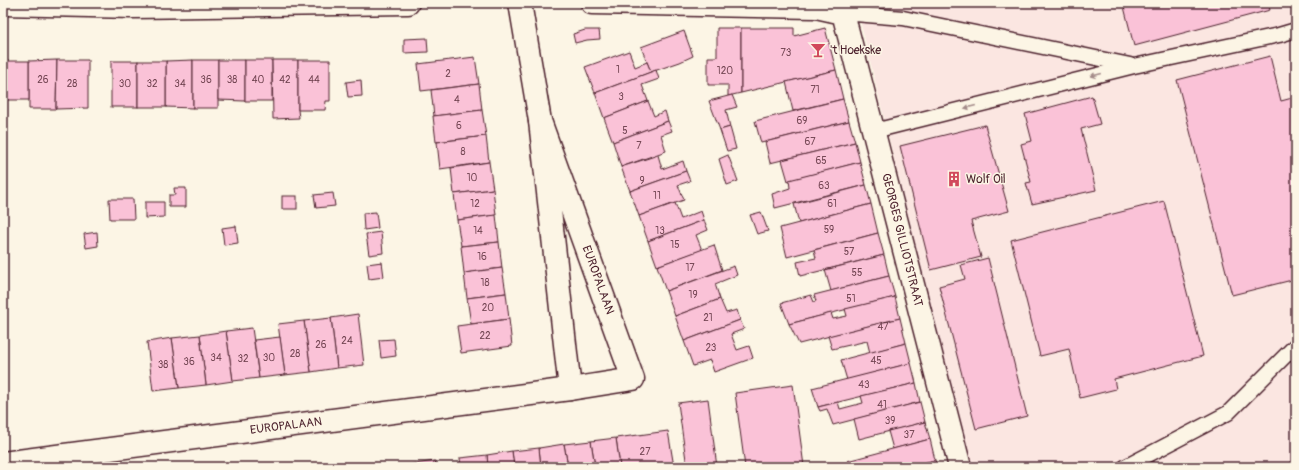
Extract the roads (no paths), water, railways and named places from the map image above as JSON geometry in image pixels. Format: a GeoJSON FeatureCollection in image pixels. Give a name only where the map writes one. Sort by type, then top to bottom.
{"type":"FeatureCollection","features":[{"type":"Feature","properties":{"kind":"street"},"geometry":{"type":"LineString","coordinates":[[3,4],[133,7],[408,3]]}},
{"type":"Feature","properties":{"kind":"street","name":"EUROPALAAN"},"geometry":{"type":"LineString","coordinates":[[520,3],[540,121],[570,389]]}},
{"type":"Feature","properties":{"kind":"street"},"geometry":{"type":"LineString","coordinates":[[592,3],[816,7],[843,13]]}},
{"type":"Feature","properties":{"kind":"street","name":"GEORGES GILLIOTSTRAAT"},"geometry":{"type":"LineString","coordinates":[[843,13],[960,467]]}},
{"type":"Feature","properties":{"kind":"street","name":"EUROPALAAN"},"geometry":{"type":"LineString","coordinates":[[3,463],[570,389],[633,378],[540,121]]}},
{"type":"Feature","properties":{"kind":"lane"},"geometry":{"type":"LineString","coordinates":[[843,13],[903,18],[1134,66]]}},
{"type":"Feature","properties":{"kind":"lane"},"geometry":{"type":"LineString","coordinates":[[874,131],[1134,66],[1296,30]]}},
{"type":"Feature","properties":{"kind":"lane"},"geometry":{"type":"LineString","coordinates":[[1125,467],[1228,413],[1296,345]]}},
{"type":"Feature","properties":{"kind":"place","name":"'t Hoekske"},"geometry":{"type":"Point","coordinates":[818,50]}},
{"type":"Feature","properties":{"kind":"place","name":"Wolf Oil"},"geometry":{"type":"Point","coordinates":[954,179]}}]}
